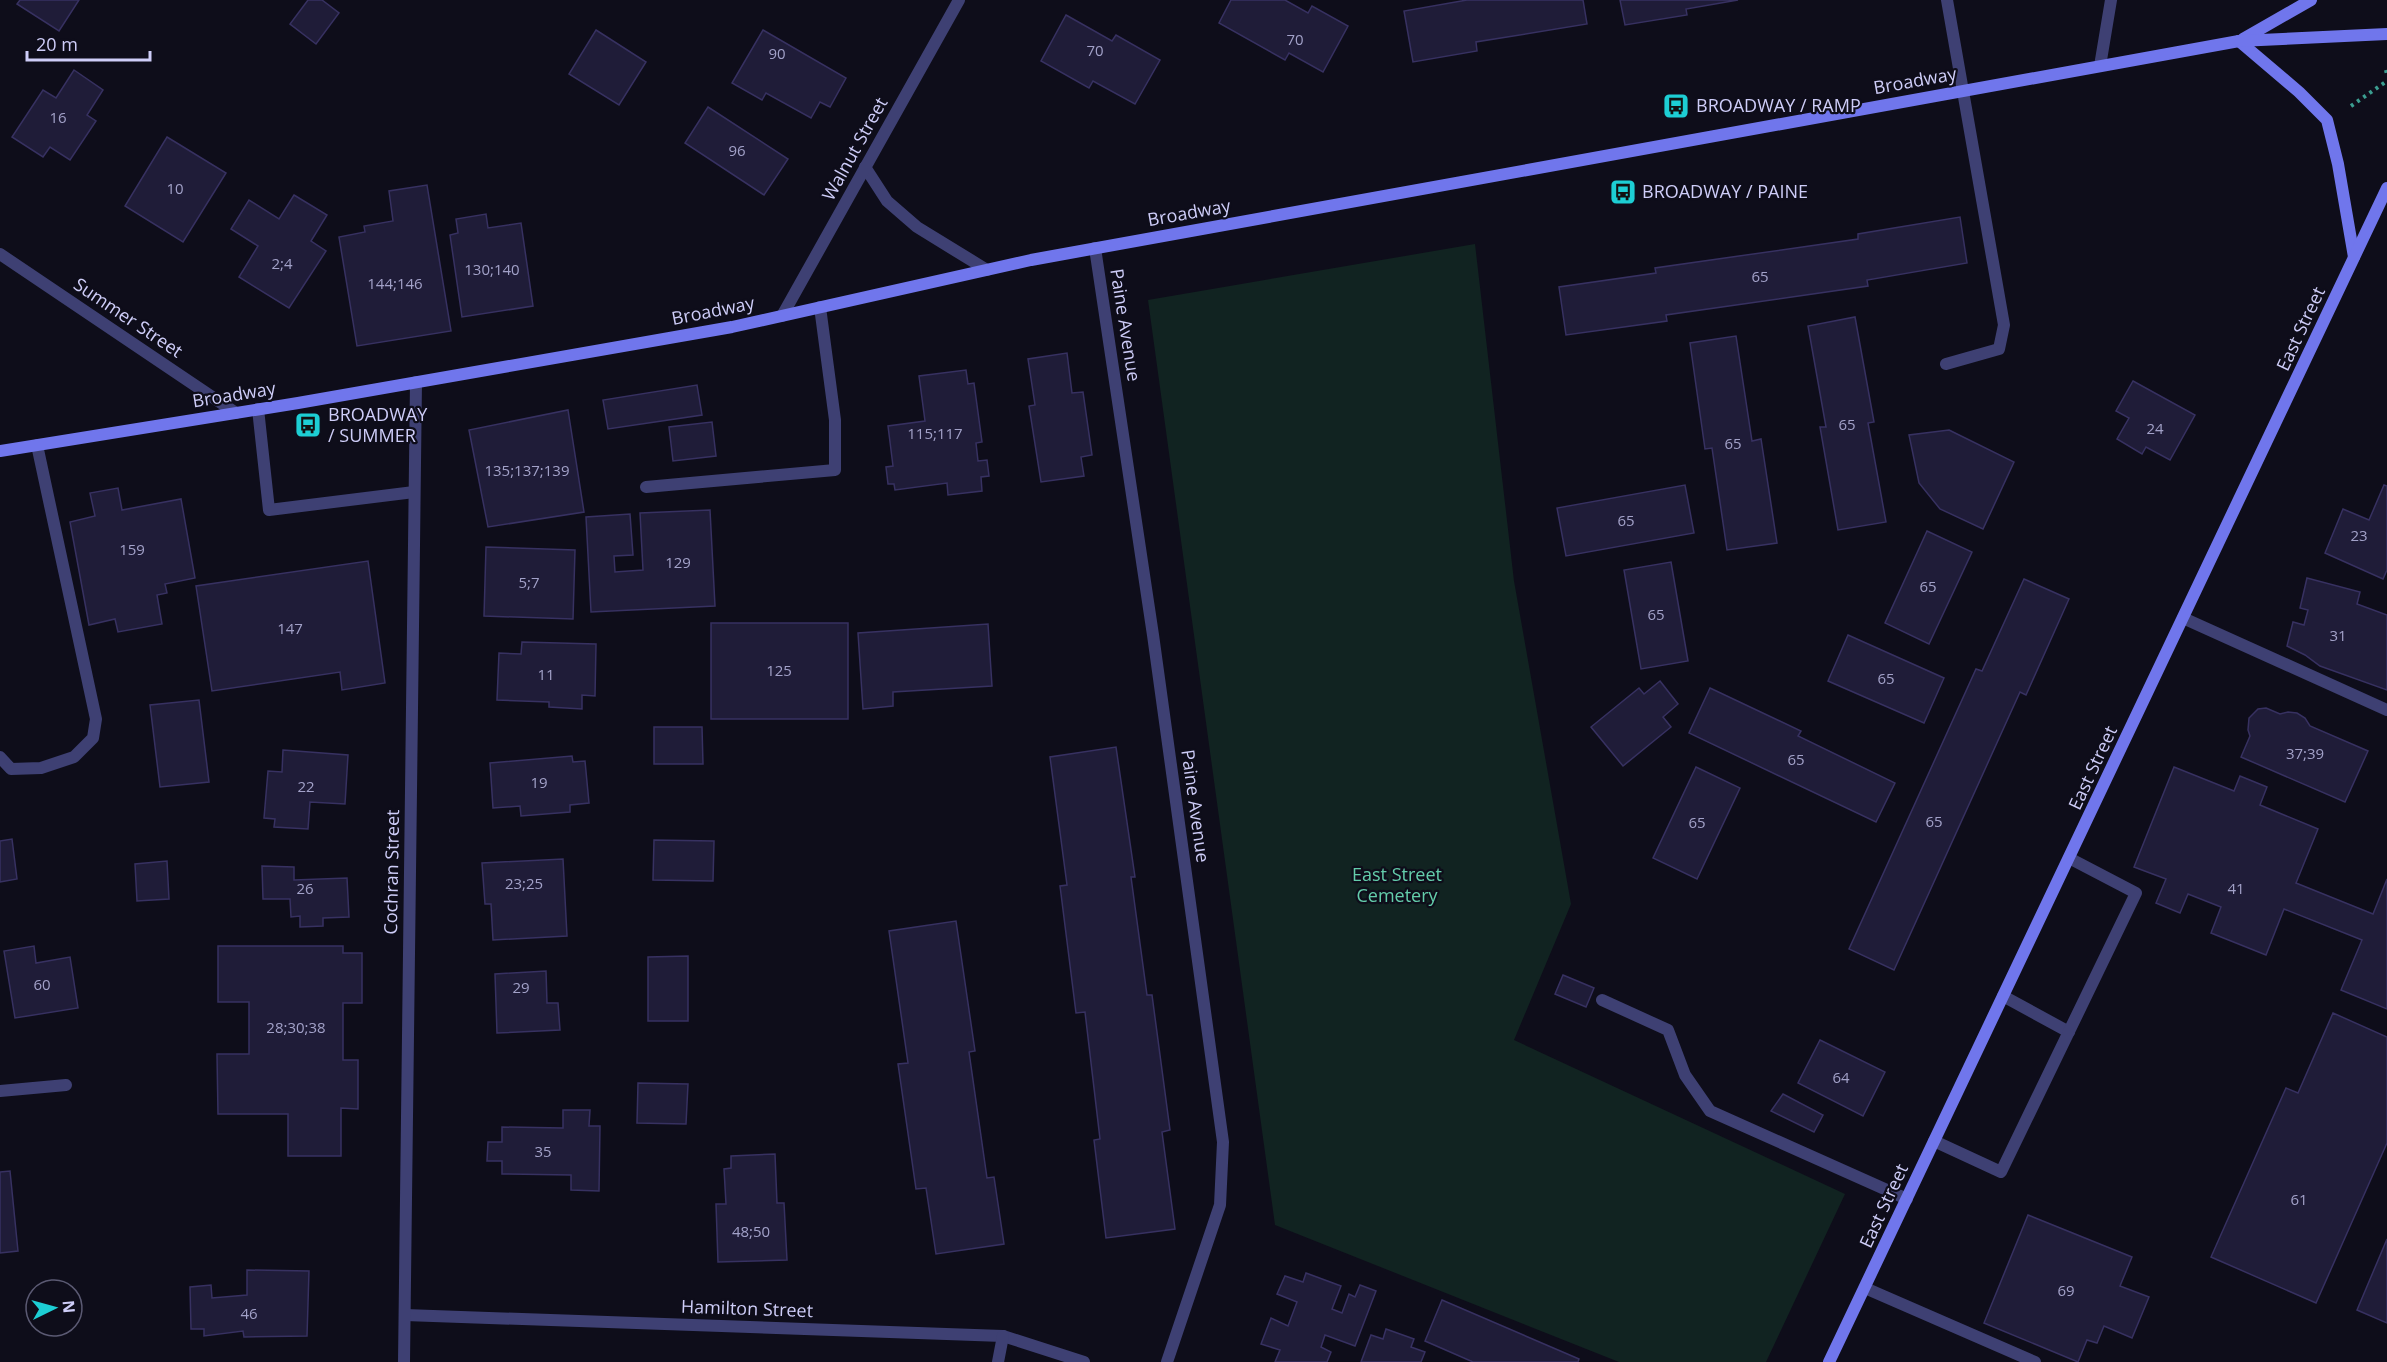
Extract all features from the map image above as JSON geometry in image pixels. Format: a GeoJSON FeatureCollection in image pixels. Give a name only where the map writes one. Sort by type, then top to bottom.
{"type":"FeatureCollection","features":[{"type":"Feature","properties":{"kind":"main road"},"geometry":{"type":"LineString","coordinates":[[2311,0],[2239,41],[2299,92],[2327,120],[2338,164],[2354,257]]}},
{"type":"Feature","properties":{"kind":"main road","name":"Broadway"},"geometry":{"type":"LineString","coordinates":[[0,451],[236,413],[720,329],[1095,248],[2239,41],[2387,34]]}},
{"type":"Feature","properties":{"kind":"main road","name":"East Street"},"geometry":{"type":"LineString","coordinates":[[1829,1362],[2387,188]]}},
{"type":"Feature","properties":{"kind":"street","name":"Walnut Street"},"geometry":{"type":"LineString","coordinates":[[782,316],[959,0]]}},
{"type":"Feature","properties":{"kind":"street"},"geometry":{"type":"LineString","coordinates":[[1946,364],[1999,349],[2004,325],[1947,0]]}},
{"type":"Feature","properties":{"kind":"street"},"geometry":{"type":"LineString","coordinates":[[2100,66],[2110,0]]}},
{"type":"Feature","properties":{"kind":"street"},"geometry":{"type":"LineString","coordinates":[[865,166],[887,201],[917,227],[987,270]]}},
{"type":"Feature","properties":{"kind":"street","name":"Paine Avenue"},"geometry":{"type":"LineString","coordinates":[[1095,248],[1153,635],[1223,1142],[1220,1205],[1167,1362]]}},
{"type":"Feature","properties":{"kind":"street","name":"Summer Street"},"geometry":{"type":"LineString","coordinates":[[0,254],[236,413]]}},
{"type":"Feature","properties":{"kind":"street"},"geometry":{"type":"LineString","coordinates":[[646,487],[835,470],[835,420],[820,307]]}},
{"type":"Feature","properties":{"kind":"street","name":"Cochran Street"},"geometry":{"type":"LineString","coordinates":[[404,1362],[416,382]]}},
{"type":"Feature","properties":{"kind":"street"},"geometry":{"type":"LineString","coordinates":[[258,409],[269,510],[414,492]]}},
{"type":"Feature","properties":{"kind":"street"},"geometry":{"type":"LineString","coordinates":[[0,757],[11,769],[41,768],[74,757],[93,738],[96,719],[37,445]]}},
{"type":"Feature","properties":{"kind":"street"},"geometry":{"type":"LineString","coordinates":[[2183,618],[2387,710]]}},
{"type":"Feature","properties":{"kind":"street"},"geometry":{"type":"LineString","coordinates":[[1934,1141],[2001,1172],[2136,893],[2069,858]]}},
{"type":"Feature","properties":{"kind":"street"},"geometry":{"type":"LineString","coordinates":[[2003,996],[2069,1032]]}},
{"type":"Feature","properties":{"kind":"street"},"geometry":{"type":"LineString","coordinates":[[1602,1000],[1668,1030],[1685,1076],[1710,1111],[1907,1199]]}},
{"type":"Feature","properties":{"kind":"street"},"geometry":{"type":"LineString","coordinates":[[0,1090],[66,1085]]}},
{"type":"Feature","properties":{"kind":"street"},"geometry":{"type":"LineString","coordinates":[[1864,1288],[2035,1362]]}},
{"type":"Feature","properties":{"kind":"street","name":"Hamilton Street"},"geometry":{"type":"LineString","coordinates":[[405,1315],[1003,1336],[1084,1362]]}},
{"type":"Feature","properties":{"kind":"street"},"geometry":{"type":"LineString","coordinates":[[998,1362],[1003,1336]]}},
{"type":"Feature","properties":{"kind":"path"},"geometry":{"type":"LineString","coordinates":[[2351,106],[2387,81]]}},
{"type":"Feature","properties":{"kind":"green space","name":"East Street Cemetery"},"geometry":{"type":"Polygon","coordinates":[[[1475,244],[1514,581],[1571,904],[1514,1040],[1845,1194],[1766,1362],[1619,1362],[1275,1225],[1148,300],[1475,244]]]}},
{"type":"Feature","properties":{"kind":"building"},"geometry":{"type":"Polygon","coordinates":[[[20,0],[79,0],[59,31],[17,4],[20,0]]]}},
{"type":"Feature","properties":{"kind":"building"},"geometry":{"type":"Polygon","coordinates":[[[308,0],[322,0],[339,13],[316,44],[290,24],[308,0]]]}},
{"type":"Feature","properties":{"kind":"building"},"geometry":{"type":"Polygon","coordinates":[[[1231,0],[1285,0],[1308,13],[1312,6],[1348,26],[1323,72],[1289,53],[1285,60],[1219,23],[1231,0]]]}},
{"type":"Feature","properties":{"kind":"building"},"geometry":{"type":"Polygon","coordinates":[[[1467,0],[1583,0],[1587,24],[1476,42],[1477,51],[1413,62],[1404,11],[1467,0]]]}},
{"type":"Feature","properties":{"kind":"building"},"geometry":{"type":"Polygon","coordinates":[[[1620,0],[1738,0],[1686,9],[1687,15],[1625,25],[1620,0]]]}},
{"type":"Feature","properties":{"kind":"building"},"geometry":{"type":"Polygon","coordinates":[[[1066,15],[1112,41],[1116,35],[1160,60],[1135,104],[1093,81],[1089,88],[1041,61],[1066,15]]]}},
{"type":"Feature","properties":{"kind":"building"},"geometry":{"type":"Polygon","coordinates":[[[596,30],[646,62],[619,105],[569,74],[596,30]]]}},
{"type":"Feature","properties":{"kind":"building"},"geometry":{"type":"Polygon","coordinates":[[[763,30],[846,78],[830,107],[820,102],[811,118],[766,93],[762,100],[732,83],[763,30]]]}},
{"type":"Feature","properties":{"kind":"building"},"geometry":{"type":"Polygon","coordinates":[[[74,70],[103,90],[87,115],[96,121],[70,160],[50,147],[43,157],[12,137],[43,90],[56,98],[74,70]]]}},
{"type":"Feature","properties":{"kind":"building"},"geometry":{"type":"Polygon","coordinates":[[[708,107],[788,159],[764,195],[685,143],[708,107]]]}},
{"type":"Feature","properties":{"kind":"building"},"geometry":{"type":"Polygon","coordinates":[[[167,137],[226,173],[183,242],[125,206],[167,137]]]}},
{"type":"Feature","properties":{"kind":"building"},"geometry":{"type":"Polygon","coordinates":[[[427,185],[451,331],[357,346],[339,237],[365,232],[364,226],[393,221],[389,191],[427,185]]]}},
{"type":"Feature","properties":{"kind":"building"},"geometry":{"type":"Polygon","coordinates":[[[294,195],[327,215],[311,241],[326,251],[289,308],[239,277],[258,246],[231,229],[249,200],[279,219],[294,195]]]}},
{"type":"Feature","properties":{"kind":"building"},"geometry":{"type":"Polygon","coordinates":[[[486,214],[488,228],[521,223],[533,306],[462,317],[450,235],[458,233],[456,219],[486,214]]]}},
{"type":"Feature","properties":{"kind":"building"},"geometry":{"type":"Polygon","coordinates":[[[1960,217],[1967,263],[1867,280],[1868,286],[1666,315],[1667,321],[1566,335],[1559,287],[1656,273],[1655,268],[1858,239],[1858,234],[1960,217]]]}},
{"type":"Feature","properties":{"kind":"building"},"geometry":{"type":"Polygon","coordinates":[[[1855,317],[1874,422],[1868,423],[1886,522],[1838,530],[1820,427],[1826,427],[1808,326],[1855,317]]]}},
{"type":"Feature","properties":{"kind":"building"},"geometry":{"type":"Polygon","coordinates":[[[1736,336],[1752,441],[1761,439],[1777,543],[1727,550],[1712,448],[1705,449],[1690,343],[1736,336]]]}},
{"type":"Feature","properties":{"kind":"building"},"geometry":{"type":"Polygon","coordinates":[[[1067,353],[1072,393],[1083,392],[1092,455],[1081,457],[1084,476],[1041,482],[1029,406],[1035,405],[1028,359],[1067,353]]]}},
{"type":"Feature","properties":{"kind":"building"},"geometry":{"type":"Polygon","coordinates":[[[966,370],[968,384],[974,383],[982,442],[976,443],[978,461],[987,460],[989,476],[981,477],[982,491],[948,495],[947,483],[895,490],[894,484],[888,484],[886,467],[893,466],[888,426],[925,421],[919,376],[966,370]]]}},
{"type":"Feature","properties":{"kind":"building"},"geometry":{"type":"Polygon","coordinates":[[[2133,381],[2195,415],[2170,460],[2146,447],[2142,454],[2117,439],[2129,418],[2116,411],[2133,381]]]}},
{"type":"Feature","properties":{"kind":"building"},"geometry":{"type":"Polygon","coordinates":[[[697,385],[702,415],[608,429],[603,400],[697,385]]]}},
{"type":"Feature","properties":{"kind":"building"},"geometry":{"type":"Polygon","coordinates":[[[568,410],[584,512],[488,527],[469,430],[568,410]]]}},
{"type":"Feature","properties":{"kind":"building"},"geometry":{"type":"Polygon","coordinates":[[[712,422],[716,456],[673,461],[669,427],[712,422]]]}},
{"type":"Feature","properties":{"kind":"building"},"geometry":{"type":"Polygon","coordinates":[[[1949,430],[2014,462],[1983,529],[1940,509],[1919,483],[1909,435],[1949,430]]]}},
{"type":"Feature","properties":{"kind":"building"},"geometry":{"type":"Polygon","coordinates":[[[1685,485],[1694,533],[1566,556],[1557,508],[1685,485]]]}},
{"type":"Feature","properties":{"kind":"building"},"geometry":{"type":"Polygon","coordinates":[[[2384,485],[2387,486],[2387,570],[2383,579],[2325,553],[2343,509],[2369,520],[2384,485]]]}},
{"type":"Feature","properties":{"kind":"building"},"geometry":{"type":"Polygon","coordinates":[[[118,488],[122,510],[181,499],[195,578],[165,584],[167,593],[157,595],[162,624],[118,632],[115,619],[89,625],[70,522],[95,516],[90,493],[118,488]]]}},
{"type":"Feature","properties":{"kind":"building"},"geometry":{"type":"Polygon","coordinates":[[[710,510],[715,606],[591,612],[586,517],[630,514],[633,555],[614,556],[615,572],[643,570],[640,513],[710,510]]]}},
{"type":"Feature","properties":{"kind":"building"},"geometry":{"type":"Polygon","coordinates":[[[1927,531],[1972,552],[1929,644],[1885,623],[1927,531]]]}},
{"type":"Feature","properties":{"kind":"building"},"geometry":{"type":"Polygon","coordinates":[[[486,547],[575,550],[573,619],[484,616],[486,547]]]}},
{"type":"Feature","properties":{"kind":"building"},"geometry":{"type":"Polygon","coordinates":[[[368,561],[385,683],[342,690],[340,672],[212,691],[196,586],[368,561]]]}},
{"type":"Feature","properties":{"kind":"building"},"geometry":{"type":"Polygon","coordinates":[[[1671,562],[1688,661],[1641,669],[1624,570],[1671,562]]]}},
{"type":"Feature","properties":{"kind":"building"},"geometry":{"type":"Polygon","coordinates":[[[2307,578],[2360,592],[2357,604],[2387,615],[2387,690],[2320,666],[2287,646],[2293,622],[2304,625],[2308,610],[2300,608],[2307,578]]]}},
{"type":"Feature","properties":{"kind":"building"},"geometry":{"type":"Polygon","coordinates":[[[2024,579],[2069,599],[2026,695],[2020,692],[1894,970],[1849,949],[1976,669],[1982,671],[2024,579]]]}},
{"type":"Feature","properties":{"kind":"building"},"geometry":{"type":"Polygon","coordinates":[[[711,623],[848,623],[848,719],[711,719],[711,623]]]}},
{"type":"Feature","properties":{"kind":"building"},"geometry":{"type":"Polygon","coordinates":[[[988,624],[992,686],[893,692],[893,706],[863,709],[858,633],[988,624]]]}},
{"type":"Feature","properties":{"kind":"building"},"geometry":{"type":"Polygon","coordinates":[[[1848,635],[1944,678],[1924,723],[1828,681],[1848,635]]]}},
{"type":"Feature","properties":{"kind":"building"},"geometry":{"type":"Polygon","coordinates":[[[522,642],[596,644],[595,696],[582,695],[582,709],[549,707],[549,702],[497,700],[499,653],[521,654],[522,642]]]}},
{"type":"Feature","properties":{"kind":"building"},"geometry":{"type":"Polygon","coordinates":[[[1660,681],[1678,704],[1663,717],[1671,727],[1623,766],[1591,727],[1639,688],[1644,694],[1660,681]]]}},
{"type":"Feature","properties":{"kind":"building"},"geometry":{"type":"Polygon","coordinates":[[[1710,688],[1801,731],[1798,736],[1895,783],[1876,822],[1689,733],[1710,688]]]}},
{"type":"Feature","properties":{"kind":"building"},"geometry":{"type":"Polygon","coordinates":[[[199,700],[209,782],[160,787],[150,705],[199,700]]]}},
{"type":"Feature","properties":{"kind":"building"},"geometry":{"type":"Polygon","coordinates":[[[2266,708],[2280,714],[2297,713],[2305,718],[2310,726],[2368,751],[2345,802],[2241,757],[2250,736],[2249,718],[2258,709],[2266,708]]]}},
{"type":"Feature","properties":{"kind":"building"},"geometry":{"type":"Polygon","coordinates":[[[654,727],[702,727],[703,764],[654,764],[654,727]]]}},
{"type":"Feature","properties":{"kind":"building"},"geometry":{"type":"Polygon","coordinates":[[[1116,747],[1135,877],[1131,877],[1147,995],[1152,995],[1170,1130],[1162,1132],[1175,1229],[1106,1238],[1094,1140],[1100,1139],[1085,1012],[1076,1013],[1060,886],[1067,885],[1050,757],[1116,747]]]}},
{"type":"Feature","properties":{"kind":"building"},"geometry":{"type":"Polygon","coordinates":[[[283,750],[348,755],[345,804],[310,802],[308,829],[274,827],[275,819],[264,818],[268,771],[282,772],[283,750]]]}},
{"type":"Feature","properties":{"kind":"building"},"geometry":{"type":"Polygon","coordinates":[[[572,756],[573,762],[585,761],[589,803],[570,805],[570,812],[521,816],[520,806],[493,808],[490,763],[572,756]]]}},
{"type":"Feature","properties":{"kind":"building"},"geometry":{"type":"Polygon","coordinates":[[[1696,767],[1740,788],[1697,879],[1653,858],[1696,767]]]}},
{"type":"Feature","properties":{"kind":"building"},"geometry":{"type":"Polygon","coordinates":[[[2174,767],[2234,791],[2240,776],[2267,787],[2260,805],[2318,829],[2296,883],[2373,914],[2387,879],[2387,1009],[2341,990],[2362,940],[2284,909],[2266,955],[2211,933],[2221,907],[2188,894],[2180,913],[2156,903],[2166,879],[2134,867],[2174,767]]]}},
{"type":"Feature","properties":{"kind":"building"},"geometry":{"type":"Polygon","coordinates":[[[12,839],[17,879],[0,882],[0,841],[12,839]]]}},
{"type":"Feature","properties":{"kind":"building"},"geometry":{"type":"Polygon","coordinates":[[[654,840],[714,841],[713,881],[653,880],[654,840]]]}},
{"type":"Feature","properties":{"kind":"building"},"geometry":{"type":"Polygon","coordinates":[[[563,859],[567,936],[493,940],[491,904],[485,904],[482,863],[563,859]]]}},
{"type":"Feature","properties":{"kind":"building"},"geometry":{"type":"Polygon","coordinates":[[[167,861],[169,899],[137,901],[135,864],[167,861]]]}},
{"type":"Feature","properties":{"kind":"building"},"geometry":{"type":"Polygon","coordinates":[[[262,866],[294,867],[294,880],[347,878],[349,917],[323,918],[323,926],[300,927],[300,916],[291,917],[290,899],[263,899],[262,866]]]}},
{"type":"Feature","properties":{"kind":"building"},"geometry":{"type":"Polygon","coordinates":[[[956,921],[975,1051],[969,1052],[987,1178],[994,1177],[1004,1244],[936,1254],[926,1188],[916,1189],[898,1064],[908,1063],[889,931],[956,921]]]}},
{"type":"Feature","properties":{"kind":"building"},"geometry":{"type":"Polygon","coordinates":[[[34,946],[36,963],[70,957],[78,1008],[15,1018],[4,951],[34,946]]]}},
{"type":"Feature","properties":{"kind":"building"},"geometry":{"type":"Polygon","coordinates":[[[218,946],[343,946],[343,953],[362,953],[362,1003],[343,1003],[343,1060],[358,1060],[358,1109],[341,1108],[341,1156],[288,1156],[288,1114],[218,1114],[217,1054],[249,1054],[249,1002],[218,1002],[218,946]]]}},
{"type":"Feature","properties":{"kind":"building"},"geometry":{"type":"Polygon","coordinates":[[[688,956],[688,1021],[648,1021],[648,957],[688,956]]]}},
{"type":"Feature","properties":{"kind":"building"},"geometry":{"type":"Polygon","coordinates":[[[546,971],[547,1003],[558,1003],[560,1030],[497,1033],[495,974],[546,971]]]}},
{"type":"Feature","properties":{"kind":"building"},"geometry":{"type":"Polygon","coordinates":[[[1563,975],[1594,988],[1586,1007],[1555,994],[1563,975]]]}},
{"type":"Feature","properties":{"kind":"building"},"geometry":{"type":"Polygon","coordinates":[[[2333,1013],[2387,1037],[2387,1143],[2316,1303],[2211,1257],[2286,1088],[2298,1093],[2333,1013]]]}},
{"type":"Feature","properties":{"kind":"building"},"geometry":{"type":"Polygon","coordinates":[[[1820,1040],[1885,1072],[1863,1116],[1798,1083],[1820,1040]]]}},
{"type":"Feature","properties":{"kind":"building"},"geometry":{"type":"Polygon","coordinates":[[[638,1083],[688,1084],[686,1124],[637,1123],[638,1083]]]}},
{"type":"Feature","properties":{"kind":"building"},"geometry":{"type":"Polygon","coordinates":[[[1783,1094],[1823,1115],[1814,1132],[1771,1111],[1783,1094]]]}},
{"type":"Feature","properties":{"kind":"building"},"geometry":{"type":"Polygon","coordinates":[[[563,1110],[590,1110],[589,1126],[600,1126],[599,1191],[571,1190],[571,1175],[502,1174],[502,1161],[487,1161],[488,1142],[502,1142],[502,1127],[563,1128],[563,1110]]]}},
{"type":"Feature","properties":{"kind":"building"},"geometry":{"type":"Polygon","coordinates":[[[775,1154],[777,1203],[784,1203],[787,1260],[718,1262],[716,1204],[726,1204],[724,1169],[731,1168],[731,1156],[775,1154]]]}},
{"type":"Feature","properties":{"kind":"building"},"geometry":{"type":"Polygon","coordinates":[[[10,1171],[18,1251],[0,1253],[0,1172],[10,1171]]]}},
{"type":"Feature","properties":{"kind":"building"},"geometry":{"type":"Polygon","coordinates":[[[2028,1215],[2132,1257],[2120,1286],[2149,1297],[2132,1338],[2104,1326],[2097,1343],[2087,1340],[2078,1362],[1984,1323],[2028,1215]]]}},
{"type":"Feature","properties":{"kind":"building"},"geometry":{"type":"Polygon","coordinates":[[[2387,1239],[2387,1323],[2357,1310],[2387,1239]]]}},
{"type":"Feature","properties":{"kind":"building"},"geometry":{"type":"Polygon","coordinates":[[[247,1270],[309,1271],[307,1336],[244,1337],[243,1331],[204,1336],[204,1329],[191,1329],[190,1287],[211,1285],[212,1298],[247,1295],[247,1270]]]}},
{"type":"Feature","properties":{"kind":"building"},"geometry":{"type":"Polygon","coordinates":[[[1306,1273],[1341,1286],[1332,1309],[1342,1313],[1349,1294],[1355,1297],[1360,1285],[1376,1291],[1355,1346],[1325,1335],[1321,1347],[1331,1352],[1327,1362],[1275,1362],[1280,1350],[1261,1344],[1271,1318],[1288,1326],[1297,1302],[1277,1294],[1285,1276],[1303,1282],[1306,1273]]]}},
{"type":"Feature","properties":{"kind":"building"},"geometry":{"type":"Polygon","coordinates":[[[1442,1300],[1579,1359],[1578,1362],[1473,1362],[1425,1341],[1442,1300]]]}},
{"type":"Feature","properties":{"kind":"building"},"geometry":{"type":"Polygon","coordinates":[[[1386,1329],[1414,1339],[1411,1347],[1425,1352],[1421,1362],[1361,1362],[1371,1335],[1383,1339],[1386,1329]]]}},
{"type":"Feature","properties":{"kind":"place","name":"BROADWAY / RAMP"},"geometry":{"type":"Point","coordinates":[1676,106]}},
{"type":"Feature","properties":{"kind":"place","name":"BROADWAY / PAINE"},"geometry":{"type":"Point","coordinates":[1623,192]}},
{"type":"Feature","properties":{"kind":"place","name":"BROADWAY / SUMMER"},"geometry":{"type":"Point","coordinates":[308,425]}}]}
